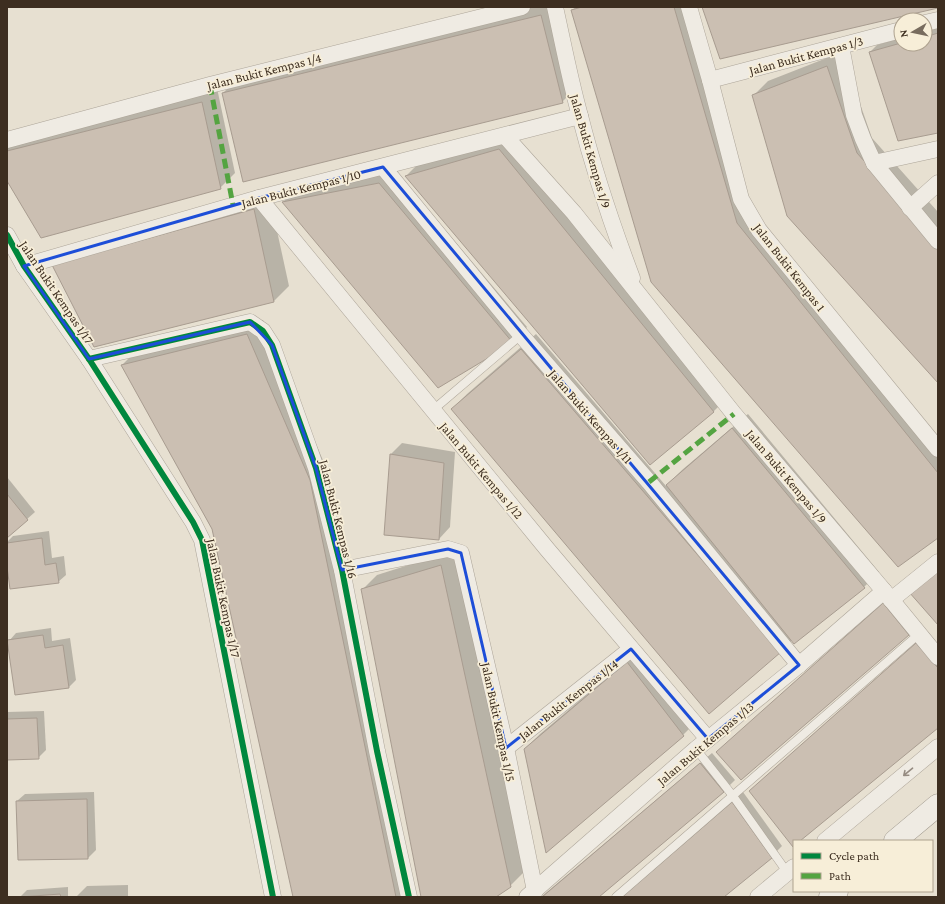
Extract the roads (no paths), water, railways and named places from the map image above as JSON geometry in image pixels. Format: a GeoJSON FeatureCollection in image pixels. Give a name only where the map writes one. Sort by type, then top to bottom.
{"type":"FeatureCollection","features":[{"type":"Feature","properties":{"kind":"street","name":"Jalan Bukit Kempas 1/4"},"geometry":{"type":"LineString","coordinates":[[7,140],[210,85],[522,7]]}},
{"type":"Feature","properties":{"kind":"street","name":"Jalan Bukit Kempas 1/9"},"geometry":{"type":"LineString","coordinates":[[554,7],[580,116],[616,235],[638,292]]}},
{"type":"Feature","properties":{"kind":"street","name":"Jalan Bukit Kempas 1"},"geometry":{"type":"LineString","coordinates":[[689,7],[741,199],[759,230],[938,449]]}},
{"type":"Feature","properties":{"kind":"street","name":"Jalan Bukit Kempas 1/3"},"geometry":{"type":"LineString","coordinates":[[710,80],[893,32]]}},
{"type":"Feature","properties":{"kind":"street"},"geometry":{"type":"LineString","coordinates":[[840,46],[854,115],[874,163],[938,240]]}},
{"type":"Feature","properties":{"kind":"street","name":"Jalan Bukit Kempas 1/10"},"geometry":{"type":"LineString","coordinates":[[24,266],[259,198],[580,116]]}},
{"type":"Feature","properties":{"kind":"street","name":"Jalan Bukit Kempas 1/9"},"geometry":{"type":"LineString","coordinates":[[505,136],[574,212],[734,414],[938,657]]}},
{"type":"Feature","properties":{"kind":"street"},"geometry":{"type":"LineString","coordinates":[[874,163],[938,149]]}},
{"type":"Feature","properties":{"kind":"street","name":"Jalan Bukit Kempas 1/11"},"geometry":{"type":"LineString","coordinates":[[383,167],[521,335],[649,482],[799,666]]}},
{"type":"Feature","properties":{"kind":"street"},"geometry":{"type":"LineString","coordinates":[[910,208],[938,183]]}},
{"type":"Feature","properties":{"kind":"street","name":"Jalan Bukit Kempas 1/12"},"geometry":{"type":"LineString","coordinates":[[259,198],[432,410],[708,739]]}},
{"type":"Feature","properties":{"kind":"street","name":"Jalan Bukit Kempas 1/17"},"geometry":{"type":"LineString","coordinates":[[7,235],[24,266],[89,360],[202,540],[273,897]]}},
{"type":"Feature","properties":{"kind":"street","name":"Jalan Bukit Kempas 1/16"},"geometry":{"type":"LineString","coordinates":[[89,360],[250,322],[263,331],[272,344],[316,468],[342,570],[376,751],[409,897]]}},
{"type":"Feature","properties":{"kind":"street","name":"Jalan Bukit Kempas 1/15"},"geometry":{"type":"LineString","coordinates":[[342,570],[448,549],[461,553],[506,748],[531,894]]}},
{"type":"Feature","properties":{"kind":"street","name":"Jalan Bukit Kempas 1/13"},"geometry":{"type":"LineString","coordinates":[[531,894],[708,739],[888,596],[938,562]]}},
{"type":"Feature","properties":{"kind":"street","name":"Jalan Bukit Kempas 1/14"},"geometry":{"type":"LineString","coordinates":[[506,748],[631,648]]}},
{"type":"Feature","properties":{"kind":"street"},"geometry":{"type":"LineString","coordinates":[[826,840],[938,747]]}},
{"type":"Feature","properties":{"kind":"street"},"geometry":{"type":"LineString","coordinates":[[896,840],[938,804]]}},
{"type":"Feature","properties":{"kind":"street"},"geometry":{"type":"LineString","coordinates":[[758,897],[791,870]]}},
{"type":"Feature","properties":{"kind":"lane"},"geometry":{"type":"LineString","coordinates":[[432,410],[521,335]]}},
{"type":"Feature","properties":{"kind":"lane"},"geometry":{"type":"LineString","coordinates":[[616,897],[918,634]]}},
{"type":"Feature","properties":{"kind":"lane"},"geometry":{"type":"LineString","coordinates":[[696,749],[791,870]]}}]}
